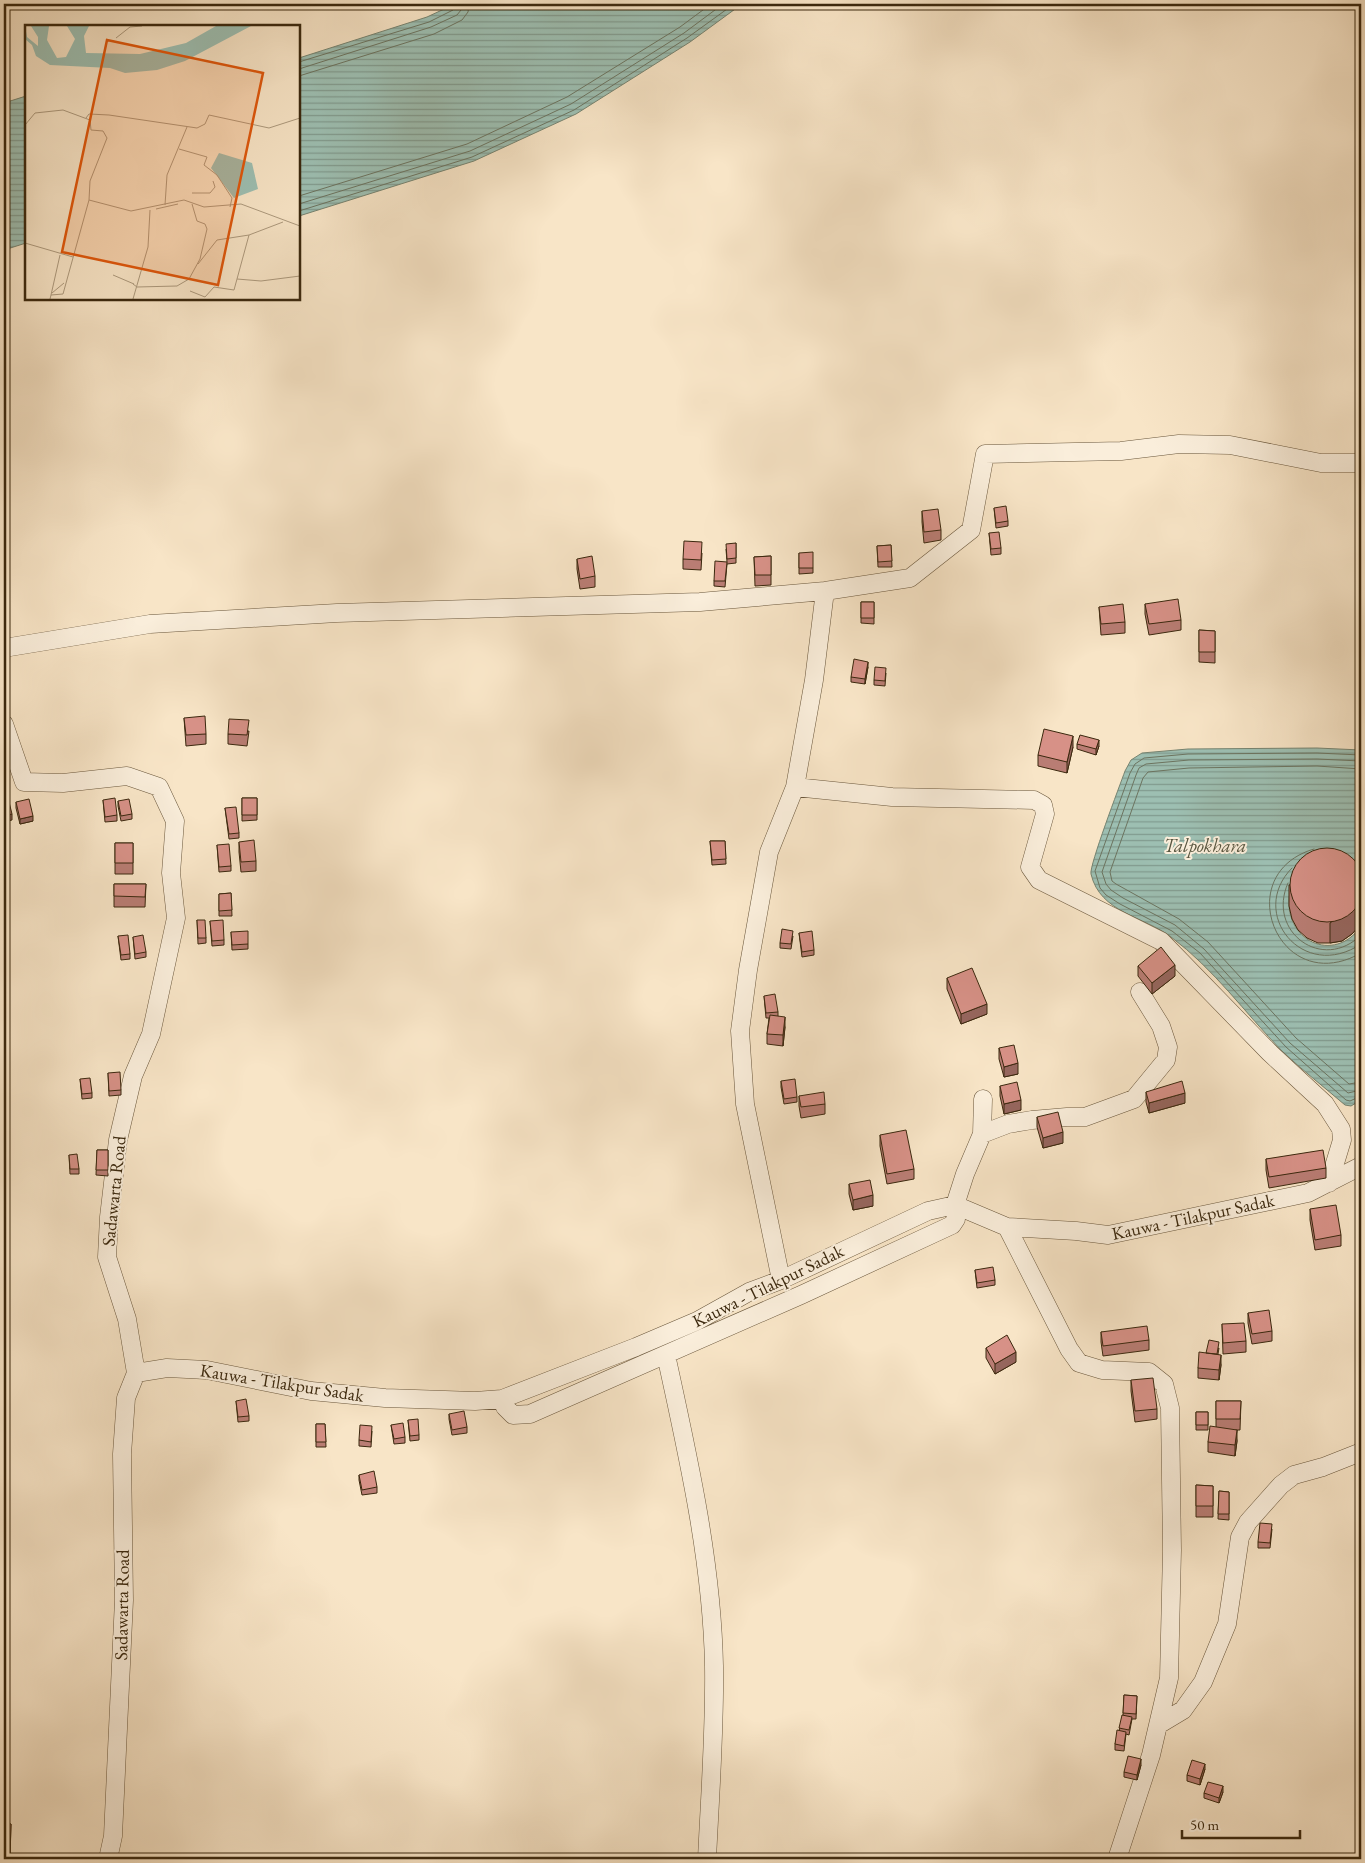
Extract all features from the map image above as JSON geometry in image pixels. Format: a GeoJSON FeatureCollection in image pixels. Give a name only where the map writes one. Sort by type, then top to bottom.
{"type":"FeatureCollection","features":[{"type":"Feature","properties":{"kind":"street"},"geometry":{"type":"LineString","coordinates":[[4,648],[150,624],[338,613],[700,602],[825,591],[910,578],[971,530],[985,454],[1121,451],[1179,444],[1230,445],[1321,463],[1361,463]]}},
{"type":"Feature","properties":{"kind":"street"},"geometry":{"type":"LineString","coordinates":[[781,1280],[745,1104],[740,1031],[748,970],[769,852],[795,787],[814,680],[825,591]]}},
{"type":"Feature","properties":{"kind":"street","name":"Sadawarta Road"},"geometry":{"type":"LineString","coordinates":[[4,724],[24,782],[63,783],[127,776],[159,787],[175,821],[171,872],[176,918],[151,1034],[134,1076],[118,1140],[109,1217],[107,1257],[126,1319],[136,1373],[126,1398],[124,1426],[122,1509],[124,1600],[113,1836],[108,1859]]}},
{"type":"Feature","properties":{"kind":"street"},"geometry":{"type":"LineString","coordinates":[[795,787],[892,797],[1034,800],[1043,805],[1045,814],[1030,867],[1039,880],[1161,941],[1270,1053],[1325,1104],[1341,1129],[1342,1140],[1329,1183]]}},
{"type":"Feature","properties":{"kind":"street"},"geometry":{"type":"LineString","coordinates":[[982,1134],[1008,1124],[1032,1120],[1085,1117],[1134,1099],[1166,1060],[1168,1047],[1161,1026],[1140,992]]}},
{"type":"Feature","properties":{"kind":"street"},"geometry":{"type":"LineString","coordinates":[[502,1399],[505,1407],[513,1415],[530,1414],[644,1362],[666,1355],[801,1295],[952,1225],[956,1219],[955,1205],[965,1174],[982,1134],[983,1099]]}},
{"type":"Feature","properties":{"kind":"street","name":"Kauwa - Tilakpur Sadak"},"geometry":{"type":"LineString","coordinates":[[136,1373],[167,1368],[207,1370],[311,1391],[385,1398],[475,1401],[502,1399],[697,1321],[749,1292],[781,1280],[811,1264],[928,1211],[955,1205],[1007,1227],[1108,1235],[1308,1193],[1361,1166]]}},
{"type":"Feature","properties":{"kind":"street"},"geometry":{"type":"LineString","coordinates":[[1007,1227],[1069,1350],[1079,1363],[1102,1370],[1149,1372],[1164,1384],[1170,1408],[1172,1550],[1169,1678],[1151,1755],[1117,1859]]}},
{"type":"Feature","properties":{"kind":"street"},"geometry":{"type":"LineString","coordinates":[[666,1355],[685,1439],[706,1567],[714,1665],[707,1859]]}},
{"type":"Feature","properties":{"kind":"street"},"geometry":{"type":"LineString","coordinates":[[1158,1725],[1183,1710],[1203,1682],[1227,1624],[1240,1538],[1248,1522],[1281,1485],[1294,1475],[1323,1467],[1361,1452]]}},
{"type":"Feature","properties":{"kind":"water"},"geometry":{"type":"Polygon","coordinates":[[[455,4],[742,4],[690,42],[576,114],[474,161],[300,216],[300,58],[427,17],[455,4]]]}},
{"type":"Feature","properties":{"kind":"water"},"geometry":{"type":"Polygon","coordinates":[[[25,96],[25,243],[4,250],[4,103],[25,96]]]}},
{"type":"Feature","properties":{"kind":"water","name":"Talpokhara"},"geometry":{"type":"Polygon","coordinates":[[[1317,748],[1361,750],[1361,886],[1290,892],[1289,909],[1294,923],[1302,935],[1312,942],[1325,945],[1338,944],[1350,938],[1361,926],[1361,1100],[1351,1106],[1345,1105],[1282,1051],[1215,977],[1187,950],[1160,930],[1113,906],[1096,887],[1091,874],[1125,771],[1131,760],[1142,753],[1188,749],[1317,748]]]}},
{"type":"Feature","properties":{"kind":"building"},"geometry":{"type":"Polygon","coordinates":[[[1006,506],[1008,521],[996,523],[994,508],[1006,506]]]}},
{"type":"Feature","properties":{"kind":"building"},"geometry":{"type":"Polygon","coordinates":[[[938,509],[941,530],[924,532],[922,511],[938,509]]]}},
{"type":"Feature","properties":{"kind":"building"},"geometry":{"type":"Polygon","coordinates":[[[999,532],[1001,548],[991,549],[989,533],[999,532]]]}},
{"type":"Feature","properties":{"kind":"building"},"geometry":{"type":"Polygon","coordinates":[[[684,541],[702,542],[701,560],[683,559],[684,541]]]}},
{"type":"Feature","properties":{"kind":"building"},"geometry":{"type":"Polygon","coordinates":[[[736,543],[736,558],[727,559],[726,544],[736,543]]]}},
{"type":"Feature","properties":{"kind":"building"},"geometry":{"type":"Polygon","coordinates":[[[891,545],[892,561],[878,562],[877,546],[891,545]]]}},
{"type":"Feature","properties":{"kind":"building"},"geometry":{"type":"Polygon","coordinates":[[[813,552],[813,568],[799,568],[799,553],[813,552]]]}},
{"type":"Feature","properties":{"kind":"building"},"geometry":{"type":"Polygon","coordinates":[[[592,556],[595,576],[580,579],[577,559],[592,556]]]}},
{"type":"Feature","properties":{"kind":"building"},"geometry":{"type":"Polygon","coordinates":[[[771,556],[771,575],[755,575],[754,557],[771,556]]]}},
{"type":"Feature","properties":{"kind":"building"},"geometry":{"type":"Polygon","coordinates":[[[715,561],[727,562],[725,581],[714,581],[715,561]]]}},
{"type":"Feature","properties":{"kind":"building"},"geometry":{"type":"Polygon","coordinates":[[[1178,599],[1181,620],[1149,624],[1145,604],[1178,599]]]}},
{"type":"Feature","properties":{"kind":"building"},"geometry":{"type":"Polygon","coordinates":[[[861,602],[874,602],[874,618],[861,618],[861,602]]]}},
{"type":"Feature","properties":{"kind":"building"},"geometry":{"type":"Polygon","coordinates":[[[1123,604],[1125,622],[1101,624],[1099,607],[1123,604]]]}},
{"type":"Feature","properties":{"kind":"building"},"geometry":{"type":"Polygon","coordinates":[[[1199,630],[1215,631],[1215,652],[1199,652],[1199,630]]]}},
{"type":"Feature","properties":{"kind":"building"},"geometry":{"type":"Polygon","coordinates":[[[854,659],[868,662],[865,679],[851,677],[854,659]]]}},
{"type":"Feature","properties":{"kind":"building"},"geometry":{"type":"Polygon","coordinates":[[[875,667],[886,668],[885,681],[874,680],[875,667]]]}},
{"type":"Feature","properties":{"kind":"building"},"geometry":{"type":"Polygon","coordinates":[[[205,716],[206,734],[186,735],[184,718],[205,716]]]}},
{"type":"Feature","properties":{"kind":"building"},"geometry":{"type":"Polygon","coordinates":[[[229,719],[249,720],[247,735],[228,734],[229,719]]]}},
{"type":"Feature","properties":{"kind":"building"},"geometry":{"type":"Polygon","coordinates":[[[1044,729],[1073,736],[1067,762],[1038,755],[1044,729]]]}},
{"type":"Feature","properties":{"kind":"building"},"geometry":{"type":"Polygon","coordinates":[[[1080,735],[1099,740],[1096,749],[1077,744],[1080,735]]]}},
{"type":"Feature","properties":{"kind":"building"},"geometry":{"type":"Polygon","coordinates":[[[8,798],[12,814],[4,816],[4,799],[8,798]]]}},
{"type":"Feature","properties":{"kind":"building"},"geometry":{"type":"Polygon","coordinates":[[[115,798],[117,815],[105,817],[103,800],[115,798]]]}},
{"type":"Feature","properties":{"kind":"building"},"geometry":{"type":"Polygon","coordinates":[[[242,798],[257,798],[257,815],[242,815],[242,798]]]}},
{"type":"Feature","properties":{"kind":"building"},"geometry":{"type":"Polygon","coordinates":[[[29,799],[33,816],[20,819],[16,802],[29,799]]]}},
{"type":"Feature","properties":{"kind":"building"},"geometry":{"type":"Polygon","coordinates":[[[129,799],[132,814],[121,816],[118,801],[129,799]]]}},
{"type":"Feature","properties":{"kind":"building"},"geometry":{"type":"Polygon","coordinates":[[[236,807],[239,833],[229,834],[225,808],[236,807]]]}},
{"type":"Feature","properties":{"kind":"building"},"geometry":{"type":"Polygon","coordinates":[[[254,840],[256,861],[241,862],[239,842],[254,840]]]}},
{"type":"Feature","properties":{"kind":"building"},"geometry":{"type":"Polygon","coordinates":[[[710,841],[725,841],[726,859],[712,860],[710,841]]]}},
{"type":"Feature","properties":{"kind":"building"},"geometry":{"type":"Polygon","coordinates":[[[115,843],[133,843],[133,863],[115,863],[115,843]]]}},
{"type":"Feature","properties":{"kind":"building"},"geometry":{"type":"Polygon","coordinates":[[[229,844],[231,866],[219,867],[217,845],[229,844]]]}},
{"type":"Feature","properties":{"kind":"building"},"geometry":{"type":"Polygon","coordinates":[[[1320,848],[1334,848],[1348,854],[1358,864],[1364,878],[1364,892],[1358,906],[1348,916],[1334,922],[1320,922],[1306,916],[1296,906],[1290,892],[1290,878],[1296,864],[1306,854],[1320,848]]]}},
{"type":"Feature","properties":{"kind":"building"},"geometry":{"type":"Polygon","coordinates":[[[114,884],[146,884],[145,897],[114,896],[114,884]]]}},
{"type":"Feature","properties":{"kind":"building"},"geometry":{"type":"Polygon","coordinates":[[[231,893],[232,910],[219,911],[219,894],[231,893]]]}},
{"type":"Feature","properties":{"kind":"building"},"geometry":{"type":"Polygon","coordinates":[[[197,920],[205,920],[206,938],[198,938],[197,920]]]}},
{"type":"Feature","properties":{"kind":"building"},"geometry":{"type":"Polygon","coordinates":[[[223,920],[224,940],[212,941],[210,921],[223,920]]]}},
{"type":"Feature","properties":{"kind":"building"},"geometry":{"type":"Polygon","coordinates":[[[782,929],[793,931],[791,944],[780,943],[782,929]]]}},
{"type":"Feature","properties":{"kind":"building"},"geometry":{"type":"Polygon","coordinates":[[[248,931],[248,944],[232,945],[231,932],[248,931]]]}},
{"type":"Feature","properties":{"kind":"building"},"geometry":{"type":"Polygon","coordinates":[[[812,931],[814,950],[802,952],[799,933],[812,931]]]}},
{"type":"Feature","properties":{"kind":"building"},"geometry":{"type":"Polygon","coordinates":[[[128,935],[130,954],[121,955],[118,936],[128,935]]]}},
{"type":"Feature","properties":{"kind":"building"},"geometry":{"type":"Polygon","coordinates":[[[143,935],[146,952],[135,954],[133,937],[143,935]]]}},
{"type":"Feature","properties":{"kind":"building"},"geometry":{"type":"Polygon","coordinates":[[[1161,947],[1175,965],[1152,983],[1138,966],[1161,947]]]}},
{"type":"Feature","properties":{"kind":"building"},"geometry":{"type":"Polygon","coordinates":[[[972,968],[987,1004],[961,1014],[947,978],[972,968]]]}},
{"type":"Feature","properties":{"kind":"building"},"geometry":{"type":"Polygon","coordinates":[[[775,994],[778,1012],[766,1013],[764,996],[775,994]]]}},
{"type":"Feature","properties":{"kind":"building"},"geometry":{"type":"Polygon","coordinates":[[[770,1015],[785,1017],[783,1035],[767,1034],[770,1015]]]}},
{"type":"Feature","properties":{"kind":"building"},"geometry":{"type":"Polygon","coordinates":[[[1014,1045],[1018,1063],[1004,1067],[999,1048],[1014,1045]]]}},
{"type":"Feature","properties":{"kind":"building"},"geometry":{"type":"Polygon","coordinates":[[[120,1072],[121,1090],[109,1091],[108,1073],[120,1072]]]}},
{"type":"Feature","properties":{"kind":"building"},"geometry":{"type":"Polygon","coordinates":[[[90,1078],[92,1093],[82,1094],[80,1079],[90,1078]]]}},
{"type":"Feature","properties":{"kind":"building"},"geometry":{"type":"Polygon","coordinates":[[[795,1079],[797,1097],[784,1099],[781,1081],[795,1079]]]}},
{"type":"Feature","properties":{"kind":"building"},"geometry":{"type":"Polygon","coordinates":[[[1182,1081],[1185,1093],[1149,1103],[1146,1092],[1182,1081]]]}},
{"type":"Feature","properties":{"kind":"building"},"geometry":{"type":"Polygon","coordinates":[[[1017,1082],[1021,1100],[1004,1104],[1000,1086],[1017,1082]]]}},
{"type":"Feature","properties":{"kind":"building"},"geometry":{"type":"Polygon","coordinates":[[[824,1092],[825,1104],[801,1107],[799,1096],[824,1092]]]}},
{"type":"Feature","properties":{"kind":"building"},"geometry":{"type":"Polygon","coordinates":[[[1058,1112],[1063,1132],[1043,1138],[1037,1117],[1058,1112]]]}},
{"type":"Feature","properties":{"kind":"building"},"geometry":{"type":"Polygon","coordinates":[[[906,1130],[914,1169],[887,1174],[880,1135],[906,1130]]]}},
{"type":"Feature","properties":{"kind":"building"},"geometry":{"type":"Polygon","coordinates":[[[97,1150],[108,1150],[108,1170],[96,1170],[97,1150]]]}},
{"type":"Feature","properties":{"kind":"building"},"geometry":{"type":"Polygon","coordinates":[[[1323,1150],[1326,1168],[1269,1177],[1266,1159],[1323,1150]]]}},
{"type":"Feature","properties":{"kind":"building"},"geometry":{"type":"Polygon","coordinates":[[[77,1154],[79,1169],[70,1169],[69,1155],[77,1154]]]}},
{"type":"Feature","properties":{"kind":"building"},"geometry":{"type":"Polygon","coordinates":[[[870,1180],[873,1195],[853,1200],[849,1184],[870,1180]]]}},
{"type":"Feature","properties":{"kind":"building"},"geometry":{"type":"Polygon","coordinates":[[[1336,1205],[1341,1235],[1315,1240],[1310,1209],[1336,1205]]]}},
{"type":"Feature","properties":{"kind":"building"},"geometry":{"type":"Polygon","coordinates":[[[993,1267],[995,1280],[977,1283],[975,1270],[993,1267]]]}},
{"type":"Feature","properties":{"kind":"building"},"geometry":{"type":"Polygon","coordinates":[[[1269,1310],[1272,1331],[1252,1334],[1248,1313],[1269,1310]]]}},
{"type":"Feature","properties":{"kind":"building"},"geometry":{"type":"Polygon","coordinates":[[[1244,1323],[1246,1341],[1223,1343],[1222,1324],[1244,1323]]]}},
{"type":"Feature","properties":{"kind":"building"},"geometry":{"type":"Polygon","coordinates":[[[1147,1326],[1149,1340],[1103,1346],[1101,1332],[1147,1326]]]}},
{"type":"Feature","properties":{"kind":"building"},"geometry":{"type":"Polygon","coordinates":[[[1007,1335],[1016,1352],[995,1364],[986,1348],[1007,1335]]]}},
{"type":"Feature","properties":{"kind":"building"},"geometry":{"type":"Polygon","coordinates":[[[1209,1340],[1219,1342],[1217,1354],[1206,1353],[1209,1340]]]}},
{"type":"Feature","properties":{"kind":"building"},"geometry":{"type":"Polygon","coordinates":[[[1199,1352],[1221,1355],[1219,1370],[1198,1368],[1199,1352]]]}},
{"type":"Feature","properties":{"kind":"building"},"geometry":{"type":"Polygon","coordinates":[[[1153,1378],[1157,1409],[1135,1411],[1131,1380],[1153,1378]]]}},
{"type":"Feature","properties":{"kind":"building"},"geometry":{"type":"Polygon","coordinates":[[[246,1399],[249,1416],[238,1417],[236,1401],[246,1399]]]}},
{"type":"Feature","properties":{"kind":"building"},"geometry":{"type":"Polygon","coordinates":[[[1216,1401],[1241,1401],[1240,1419],[1216,1419],[1216,1401]]]}},
{"type":"Feature","properties":{"kind":"building"},"geometry":{"type":"Polygon","coordinates":[[[464,1411],[467,1427],[452,1430],[449,1414],[464,1411]]]}},
{"type":"Feature","properties":{"kind":"building"},"geometry":{"type":"Polygon","coordinates":[[[1196,1412],[1208,1412],[1208,1425],[1196,1425],[1196,1412]]]}},
{"type":"Feature","properties":{"kind":"building"},"geometry":{"type":"Polygon","coordinates":[[[418,1419],[419,1435],[410,1436],[408,1420],[418,1419]]]}},
{"type":"Feature","properties":{"kind":"building"},"geometry":{"type":"Polygon","coordinates":[[[403,1423],[405,1437],[394,1439],[391,1425],[403,1423]]]}},
{"type":"Feature","properties":{"kind":"building"},"geometry":{"type":"Polygon","coordinates":[[[316,1424],[325,1424],[326,1442],[316,1442],[316,1424]]]}},
{"type":"Feature","properties":{"kind":"building"},"geometry":{"type":"Polygon","coordinates":[[[360,1425],[372,1426],[371,1442],[359,1440],[360,1425]]]}},
{"type":"Feature","properties":{"kind":"building"},"geometry":{"type":"Polygon","coordinates":[[[1210,1426],[1237,1430],[1235,1445],[1208,1442],[1210,1426]]]}},
{"type":"Feature","properties":{"kind":"building"},"geometry":{"type":"Polygon","coordinates":[[[374,1471],[377,1487],[362,1490],[359,1475],[374,1471]]]}},
{"type":"Feature","properties":{"kind":"building"},"geometry":{"type":"Polygon","coordinates":[[[1196,1485],[1213,1486],[1213,1506],[1196,1506],[1196,1485]]]}},
{"type":"Feature","properties":{"kind":"building"},"geometry":{"type":"Polygon","coordinates":[[[1219,1491],[1229,1492],[1229,1514],[1218,1514],[1219,1491]]]}},
{"type":"Feature","properties":{"kind":"building"},"geometry":{"type":"Polygon","coordinates":[[[1260,1523],[1272,1524],[1270,1543],[1258,1542],[1260,1523]]]}},
{"type":"Feature","properties":{"kind":"building"},"geometry":{"type":"Polygon","coordinates":[[[1124,1695],[1137,1696],[1136,1714],[1123,1713],[1124,1695]]]}},
{"type":"Feature","properties":{"kind":"building"},"geometry":{"type":"Polygon","coordinates":[[[1122,1715],[1132,1717],[1129,1730],[1119,1728],[1122,1715]]]}},
{"type":"Feature","properties":{"kind":"building"},"geometry":{"type":"Polygon","coordinates":[[[1117,1730],[1126,1732],[1124,1746],[1115,1744],[1117,1730]]]}},
{"type":"Feature","properties":{"kind":"building"},"geometry":{"type":"Polygon","coordinates":[[[1128,1756],[1141,1759],[1137,1775],[1124,1772],[1128,1756]]]}},
{"type":"Feature","properties":{"kind":"building"},"geometry":{"type":"Polygon","coordinates":[[[1192,1760],[1205,1764],[1200,1779],[1187,1775],[1192,1760]]]}},
{"type":"Feature","properties":{"kind":"building"},"geometry":{"type":"Polygon","coordinates":[[[1208,1782],[1223,1786],[1219,1798],[1204,1793],[1208,1782]]]}},
{"type":"Feature","properties":{"kind":"building"},"geometry":{"type":"Polygon","coordinates":[[[4,1824],[11,1824],[10,1854],[4,1853],[4,1824]]]}}]}
